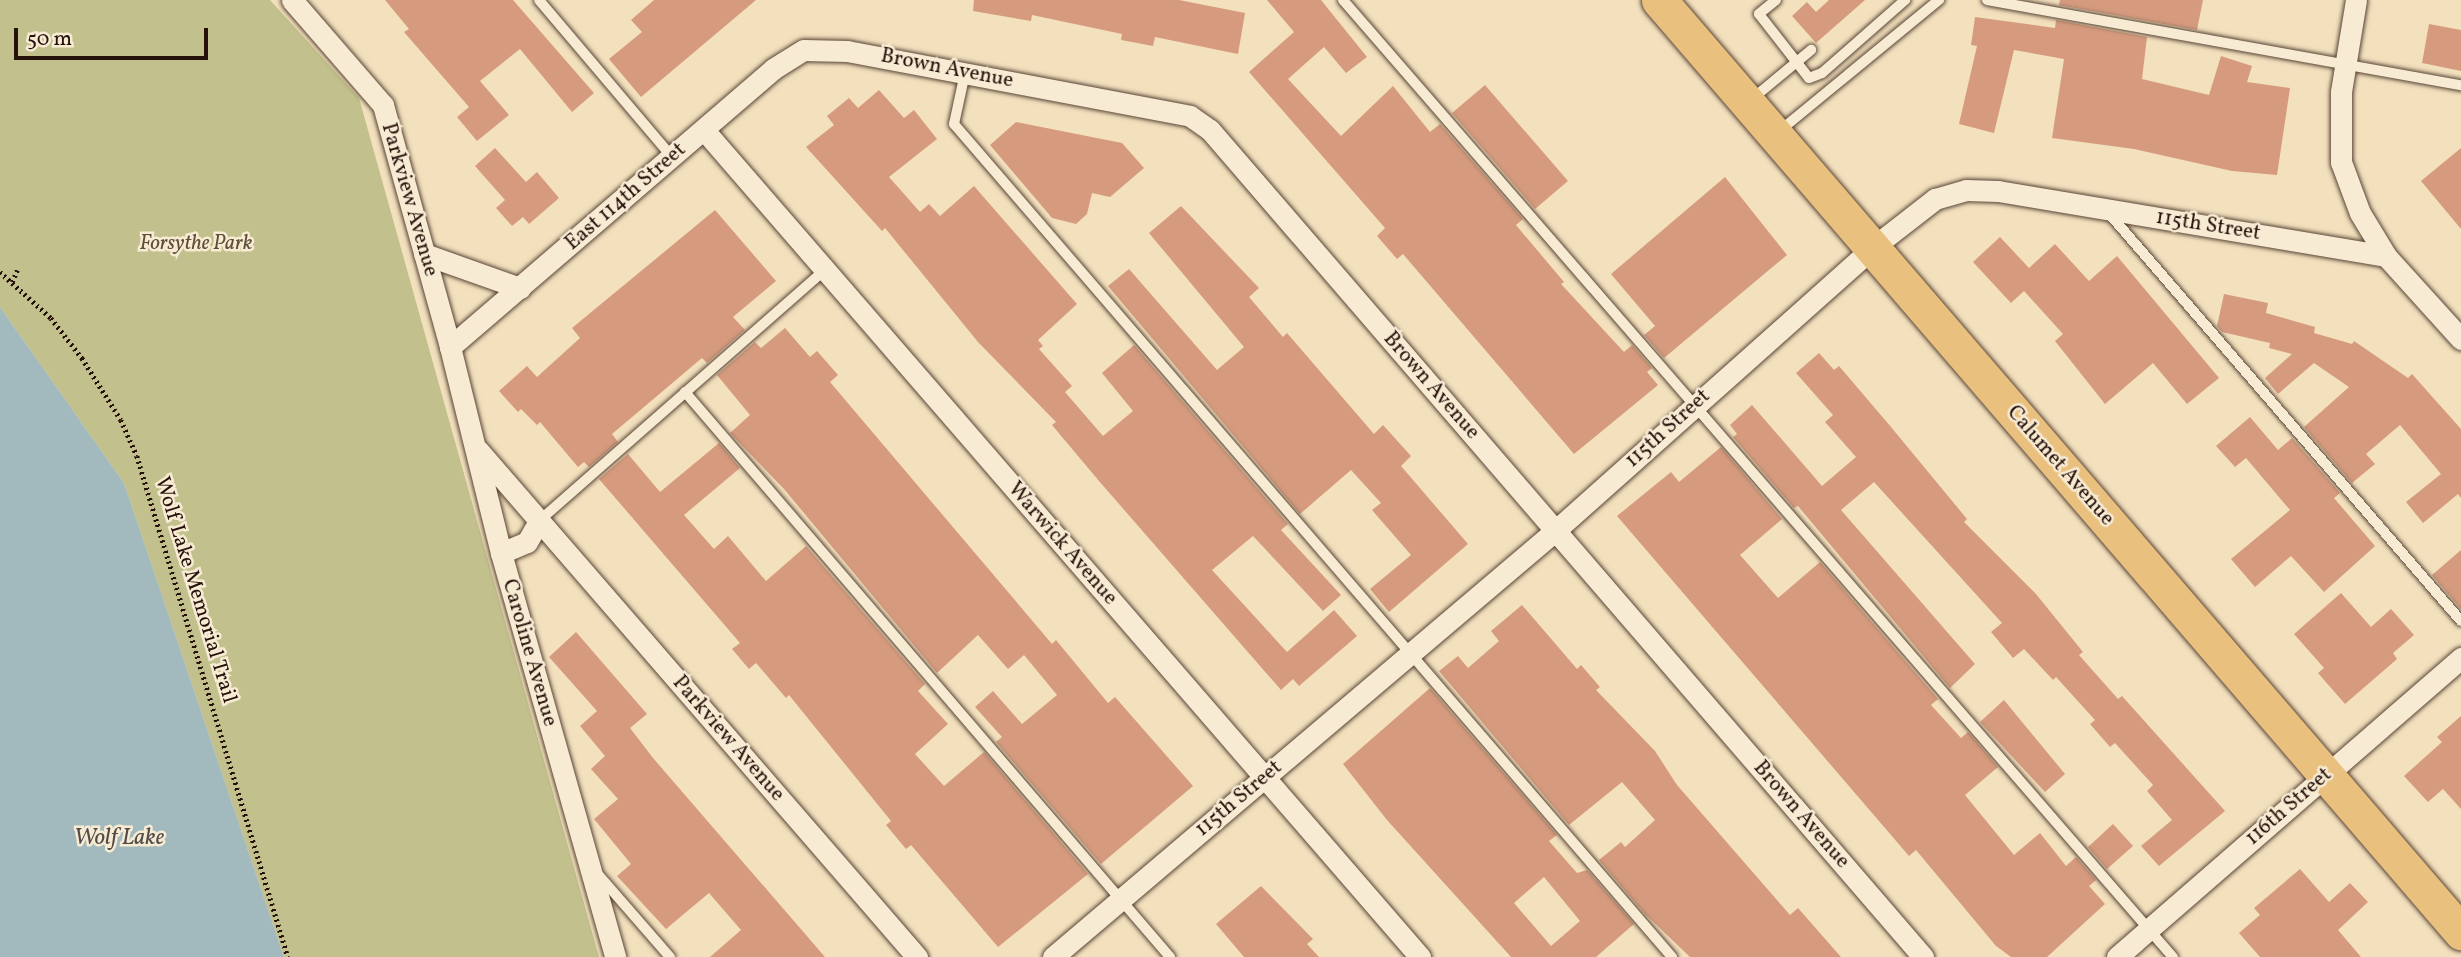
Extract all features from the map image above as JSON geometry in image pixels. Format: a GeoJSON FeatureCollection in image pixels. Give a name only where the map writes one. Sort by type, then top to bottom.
{"type":"FeatureCollection","features":[{"type":"Feature","properties":{"kind":"main road","name":"Calumet Avenue"},"geometry":{"type":"LineString","coordinates":[[1659,0],[2461,932]]}},
{"type":"Feature","properties":{"kind":"street","name":"Parkview Avenue"},"geometry":{"type":"LineString","coordinates":[[292,0],[383,105],[450,347]]}},
{"type":"Feature","properties":{"kind":"street"},"geometry":{"type":"LineString","coordinates":[[2356,0],[2345,65],[2341,162],[2360,213],[2386,256],[2461,340]]}},
{"type":"Feature","properties":{"kind":"street","name":"East 114th Street"},"geometry":{"type":"LineString","coordinates":[[450,347],[673,158],[773,69],[804,50]]}},
{"type":"Feature","properties":{"kind":"street","name":"Brown Avenue"},"geometry":{"type":"LineString","coordinates":[[804,50],[847,51],[1168,111],[1189,116],[1210,130],[1923,957]]}},
{"type":"Feature","properties":{"kind":"street","name":"Warwick Avenue"},"geometry":{"type":"LineString","coordinates":[[704,130],[1420,957]]}},
{"type":"Feature","properties":{"kind":"street","name":"115th Street"},"geometry":{"type":"LineString","coordinates":[[1053,957],[1556,530],[1872,248],[1935,199],[1966,190],[2105,209],[2386,256]]}},
{"type":"Feature","properties":{"kind":"street"},"geometry":{"type":"LineString","coordinates":[[424,254],[452,268],[520,288]]}},
{"type":"Feature","properties":{"kind":"street","name":"Caroline Avenue"},"geometry":{"type":"LineString","coordinates":[[450,347],[500,553],[615,957]]}},
{"type":"Feature","properties":{"kind":"street","name":"Parkview Avenue"},"geometry":{"type":"LineString","coordinates":[[474,445],[917,957]]}},
{"type":"Feature","properties":{"kind":"street"},"geometry":{"type":"LineString","coordinates":[[500,553],[527,542],[539,521]]}},
{"type":"Feature","properties":{"kind":"street","name":"116th Street"},"geometry":{"type":"LineString","coordinates":[[2117,957],[2461,658]]}},
{"type":"Feature","properties":{"kind":"lane"},"geometry":{"type":"LineString","coordinates":[[538,0],[673,158]]}},
{"type":"Feature","properties":{"kind":"lane"},"geometry":{"type":"LineString","coordinates":[[1343,0],[2173,957]]}},
{"type":"Feature","properties":{"kind":"lane"},"geometry":{"type":"LineString","coordinates":[[1776,0],[1759,14],[1809,78],[1822,73],[1905,0]]}},
{"type":"Feature","properties":{"kind":"lane"},"geometry":{"type":"LineString","coordinates":[[1775,135],[1939,0]]}},
{"type":"Feature","properties":{"kind":"lane"},"geometry":{"type":"LineString","coordinates":[[1987,0],[2461,85]]}},
{"type":"Feature","properties":{"kind":"lane"},"geometry":{"type":"LineString","coordinates":[[1747,103],[1811,50]]}},
{"type":"Feature","properties":{"kind":"lane"},"geometry":{"type":"LineString","coordinates":[[965,73],[954,124],[1672,957]]}},
{"type":"Feature","properties":{"kind":"lane"},"geometry":{"type":"LineString","coordinates":[[2105,209],[2461,621]]}},
{"type":"Feature","properties":{"kind":"lane"},"geometry":{"type":"LineString","coordinates":[[539,521],[825,270]]}},
{"type":"Feature","properties":{"kind":"lane"},"geometry":{"type":"LineString","coordinates":[[685,392],[1170,957]]}},
{"type":"Feature","properties":{"kind":"lane"},"geometry":{"type":"LineString","coordinates":[[590,866],[670,957]]}},
{"type":"Feature","properties":{"kind":"path"},"geometry":{"type":"LineString","coordinates":[[12,282],[17,270]]}},
{"type":"Feature","properties":{"kind":"path","name":"Wolf Lake Memorial Trail"},"geometry":{"type":"LineString","coordinates":[[0,272],[51,318],[82,358],[121,420],[137,456],[288,957]]}},
{"type":"Feature","properties":{"kind":"green space","name":"Forsythe Park"},"geometry":{"type":"Polygon","coordinates":[[[0,0],[270,0],[359,98],[599,957],[284,957],[124,483],[0,307],[0,0]]]}},
{"type":"Feature","properties":{"kind":"water","name":"Wolf Lake"},"geometry":{"type":"Polygon","coordinates":[[[0,307],[124,483],[284,957],[0,957],[0,307]]]}},
{"type":"Feature","properties":{"kind":"building"},"geometry":{"type":"Polygon","coordinates":[[[385,0],[513,0],[594,93],[572,112],[520,49],[480,81],[509,115],[477,141],[457,117],[469,107],[404,32],[409,29],[385,0]]]}},
{"type":"Feature","properties":{"kind":"building"},"geometry":{"type":"Polygon","coordinates":[[[654,0],[756,0],[641,97],[609,59],[642,32],[631,20],[654,0]]]}},
{"type":"Feature","properties":{"kind":"building"},"geometry":{"type":"Polygon","coordinates":[[[974,0],[1179,0],[1245,13],[1238,54],[1155,37],[1153,46],[1121,40],[1122,34],[1032,15],[1031,21],[973,11],[974,0]]]}},
{"type":"Feature","properties":{"kind":"building"},"geometry":{"type":"Polygon","coordinates":[[[1267,0],[1321,0],[1367,57],[1346,73],[1324,47],[1288,79],[1341,136],[1393,86],[1430,132],[1440,124],[1523,219],[1516,225],[1564,282],[1561,284],[1624,352],[1632,345],[1652,368],[1647,372],[1658,385],[1574,454],[1403,254],[1397,259],[1377,236],[1385,228],[1249,72],[1294,32],[1267,0]]]}},
{"type":"Feature","properties":{"kind":"building"},"geometry":{"type":"Polygon","coordinates":[[[1829,0],[1865,0],[1816,43],[1792,16],[1807,2],[1816,12],[1829,0]]]}},
{"type":"Feature","properties":{"kind":"building"},"geometry":{"type":"Polygon","coordinates":[[[2060,0],[2203,0],[2197,30],[2059,5],[2060,0]]]}},
{"type":"Feature","properties":{"kind":"building"},"geometry":{"type":"Polygon","coordinates":[[[1975,17],[2055,28],[2056,20],[2147,37],[2142,79],[2209,95],[2221,56],[2252,66],[2247,82],[2290,88],[2277,175],[2232,171],[2134,149],[2052,138],[2064,59],[2014,50],[1994,133],[1959,124],[1977,46],[1971,45],[1975,17]]]}},
{"type":"Feature","properties":{"kind":"building"},"geometry":{"type":"Polygon","coordinates":[[[2429,24],[2461,30],[2461,71],[2422,63],[2429,24]]]}},
{"type":"Feature","properties":{"kind":"building"},"geometry":{"type":"Polygon","coordinates":[[[1485,85],[1568,181],[1535,209],[1452,113],[1485,85]]]}},
{"type":"Feature","properties":{"kind":"building"},"geometry":{"type":"Polygon","coordinates":[[[879,90],[904,118],[914,110],[937,139],[889,177],[920,212],[929,204],[940,216],[974,186],[1077,304],[1038,340],[1043,346],[1039,349],[1072,386],[1065,392],[1103,436],[1133,411],[1102,373],[1134,345],[1288,524],[1281,530],[1341,595],[1323,611],[1253,536],[1212,570],[1287,652],[1334,610],[1357,636],[1299,686],[1293,679],[1281,690],[1099,481],[1052,425],[1056,422],[978,342],[885,228],[882,231],[806,147],[834,125],[827,116],[849,98],[858,108],[879,90]]]}},
{"type":"Feature","properties":{"kind":"building"},"geometry":{"type":"Polygon","coordinates":[[[1016,122],[1122,143],[1144,168],[1110,197],[1092,193],[1087,214],[1076,224],[1052,218],[990,145],[1016,122]]]}},
{"type":"Feature","properties":{"kind":"building"},"geometry":{"type":"Polygon","coordinates":[[[495,148],[526,182],[537,172],[559,198],[529,224],[523,217],[512,226],[496,208],[505,200],[475,166],[495,148]]]}},
{"type":"Feature","properties":{"kind":"building"},"geometry":{"type":"Polygon","coordinates":[[[2461,148],[2461,229],[2421,181],[2461,148]]]}},
{"type":"Feature","properties":{"kind":"building"},"geometry":{"type":"Polygon","coordinates":[[[1725,177],[1787,255],[1664,358],[1644,335],[1655,326],[1611,274],[1725,177]]]}},
{"type":"Feature","properties":{"kind":"building"},"geometry":{"type":"Polygon","coordinates":[[[1181,206],[1259,288],[1249,297],[1283,337],[1287,333],[1374,434],[1383,425],[1411,456],[1401,466],[1468,544],[1389,612],[1370,589],[1411,555],[1372,510],[1381,503],[1351,470],[1300,514],[1108,286],[1129,269],[1217,370],[1244,347],[1149,233],[1181,206]]]}},
{"type":"Feature","properties":{"kind":"building"},"geometry":{"type":"Polygon","coordinates":[[[715,210],[776,281],[733,317],[745,330],[707,363],[702,358],[612,434],[618,442],[589,467],[584,462],[578,467],[540,422],[537,425],[521,409],[518,412],[499,391],[527,366],[537,377],[580,338],[572,328],[715,210]]]}},
{"type":"Feature","properties":{"kind":"building"},"geometry":{"type":"Polygon","coordinates":[[[2000,237],[2029,268],[2055,244],[2089,281],[2117,256],[2219,378],[2187,404],[2153,363],[2105,404],[2055,341],[2063,334],[2024,291],[2011,303],[1973,262],[2000,237]]]}},
{"type":"Feature","properties":{"kind":"building"},"geometry":{"type":"Polygon","coordinates":[[[2224,294],[2268,303],[2266,313],[2315,327],[2314,333],[2352,344],[2354,341],[2408,378],[2412,374],[2461,429],[2461,498],[2458,494],[2423,523],[2406,502],[2441,474],[2400,425],[2366,454],[2375,464],[2352,483],[2304,427],[2349,387],[2314,363],[2278,394],[2265,378],[2292,354],[2269,348],[2270,343],[2222,332],[2217,326],[2224,294]]]}},
{"type":"Feature","properties":{"kind":"building"},"geometry":{"type":"Polygon","coordinates":[[[785,328],[810,357],[817,351],[838,375],[830,382],[1052,644],[1056,640],[1108,703],[1115,697],[1193,786],[1101,864],[996,742],[1002,737],[975,707],[993,691],[1022,724],[1057,695],[1024,655],[1008,669],[978,635],[937,673],[784,489],[730,433],[750,415],[717,375],[755,342],[761,348],[785,328]]]}},
{"type":"Feature","properties":{"kind":"building"},"geometry":{"type":"Polygon","coordinates":[[[1819,353],[1834,370],[1839,366],[1967,519],[1964,522],[2036,594],[2083,652],[2079,655],[2118,699],[2122,696],[2225,811],[2159,866],[2141,846],[2172,820],[2147,791],[2153,785],[2115,743],[2110,747],[2090,724],[2095,720],[2056,677],[2053,680],[2024,649],[2013,658],[1991,632],[2002,623],[1874,482],[1841,510],[1975,664],[1950,688],[1798,506],[1794,508],[1733,437],[1737,434],[1730,425],[1752,405],[1822,486],[1856,457],[1825,422],[1833,415],[1796,373],[1819,353]]]}},
{"type":"Feature","properties":{"kind":"building"},"geometry":{"type":"Polygon","coordinates":[[[2250,417],[2278,450],[2292,438],[2340,493],[2334,498],[2375,546],[2324,592],[2291,556],[2255,587],[2231,559],[2290,510],[2246,458],[2235,467],[2216,446],[2250,417]]]}},
{"type":"Feature","properties":{"kind":"building"},"geometry":{"type":"Polygon","coordinates":[[[719,443],[740,468],[684,515],[714,549],[728,536],[766,581],[806,546],[925,684],[918,691],[948,724],[915,754],[944,786],[984,752],[1088,874],[998,947],[911,845],[906,849],[886,825],[891,821],[789,695],[786,698],[756,663],[749,669],[732,649],[740,643],[599,479],[628,454],[660,492],[719,443]]]}},
{"type":"Feature","properties":{"kind":"building"},"geometry":{"type":"Polygon","coordinates":[[[1721,447],[1782,519],[1740,555],[1778,598],[1820,562],[1938,699],[1931,705],[1961,738],[1968,732],[1998,767],[1965,795],[2014,855],[2040,833],[2066,866],[2076,857],[2096,880],[2089,886],[2105,904],[2047,957],[2011,957],[1996,946],[1916,850],[1909,856],[1617,516],[1671,472],[1679,482],[1721,447]]]}},
{"type":"Feature","properties":{"kind":"building"},"geometry":{"type":"Polygon","coordinates":[[[2461,550],[2461,609],[2432,575],[2461,550]]]}},
{"type":"Feature","properties":{"kind":"building"},"geometry":{"type":"Polygon","coordinates":[[[2341,593],[2371,627],[2391,609],[2414,635],[2393,653],[2397,659],[2345,704],[2318,673],[2324,668],[2294,634],[2341,593]]]}},
{"type":"Feature","properties":{"kind":"building"},"geometry":{"type":"Polygon","coordinates":[[[1522,605],[1577,669],[1581,665],[1600,687],[1596,690],[1655,751],[1677,785],[1790,915],[1798,908],[1841,957],[1690,957],[1645,914],[1599,860],[1621,842],[1625,847],[1655,820],[1622,782],[1569,825],[1439,671],[1458,656],[1468,668],[1499,641],[1491,631],[1522,605]]]}},
{"type":"Feature","properties":{"kind":"building"},"geometry":{"type":"Polygon","coordinates":[[[576,632],[647,714],[630,728],[825,957],[710,957],[741,930],[709,893],[666,929],[617,876],[631,864],[594,819],[618,799],[591,769],[605,756],[580,726],[597,711],[549,657],[576,632]]]}},
{"type":"Feature","properties":{"kind":"building"},"geometry":{"type":"Polygon","coordinates":[[[1430,688],[1557,835],[1549,841],[1577,873],[1587,870],[1634,924],[1596,957],[1511,957],[1387,820],[1343,764],[1430,688]],[[1544,877],[1514,903],[1551,946],[1580,921],[1544,877]]]}},
{"type":"Feature","properties":{"kind":"building"},"geometry":{"type":"Polygon","coordinates":[[[2004,700],[2065,774],[2045,792],[1980,722],[2004,700]]]}},
{"type":"Feature","properties":{"kind":"building"},"geometry":{"type":"Polygon","coordinates":[[[2461,716],[2461,809],[2443,789],[2428,802],[2404,776],[2442,742],[2437,737],[2461,716]]]}},
{"type":"Feature","properties":{"kind":"building"},"geometry":{"type":"Polygon","coordinates":[[[2113,824],[2133,846],[2107,869],[2088,847],[2113,824]]]}},
{"type":"Feature","properties":{"kind":"building"},"geometry":{"type":"Polygon","coordinates":[[[2300,869],[2329,902],[2350,883],[2368,902],[2338,930],[2361,957],[2260,957],[2239,933],[2260,915],[2254,908],[2300,869]]]}},
{"type":"Feature","properties":{"kind":"building"},"geometry":{"type":"Polygon","coordinates":[[[1261,886],[1313,939],[1307,944],[1319,957],[1244,957],[1216,924],[1261,886]]]}}]}
